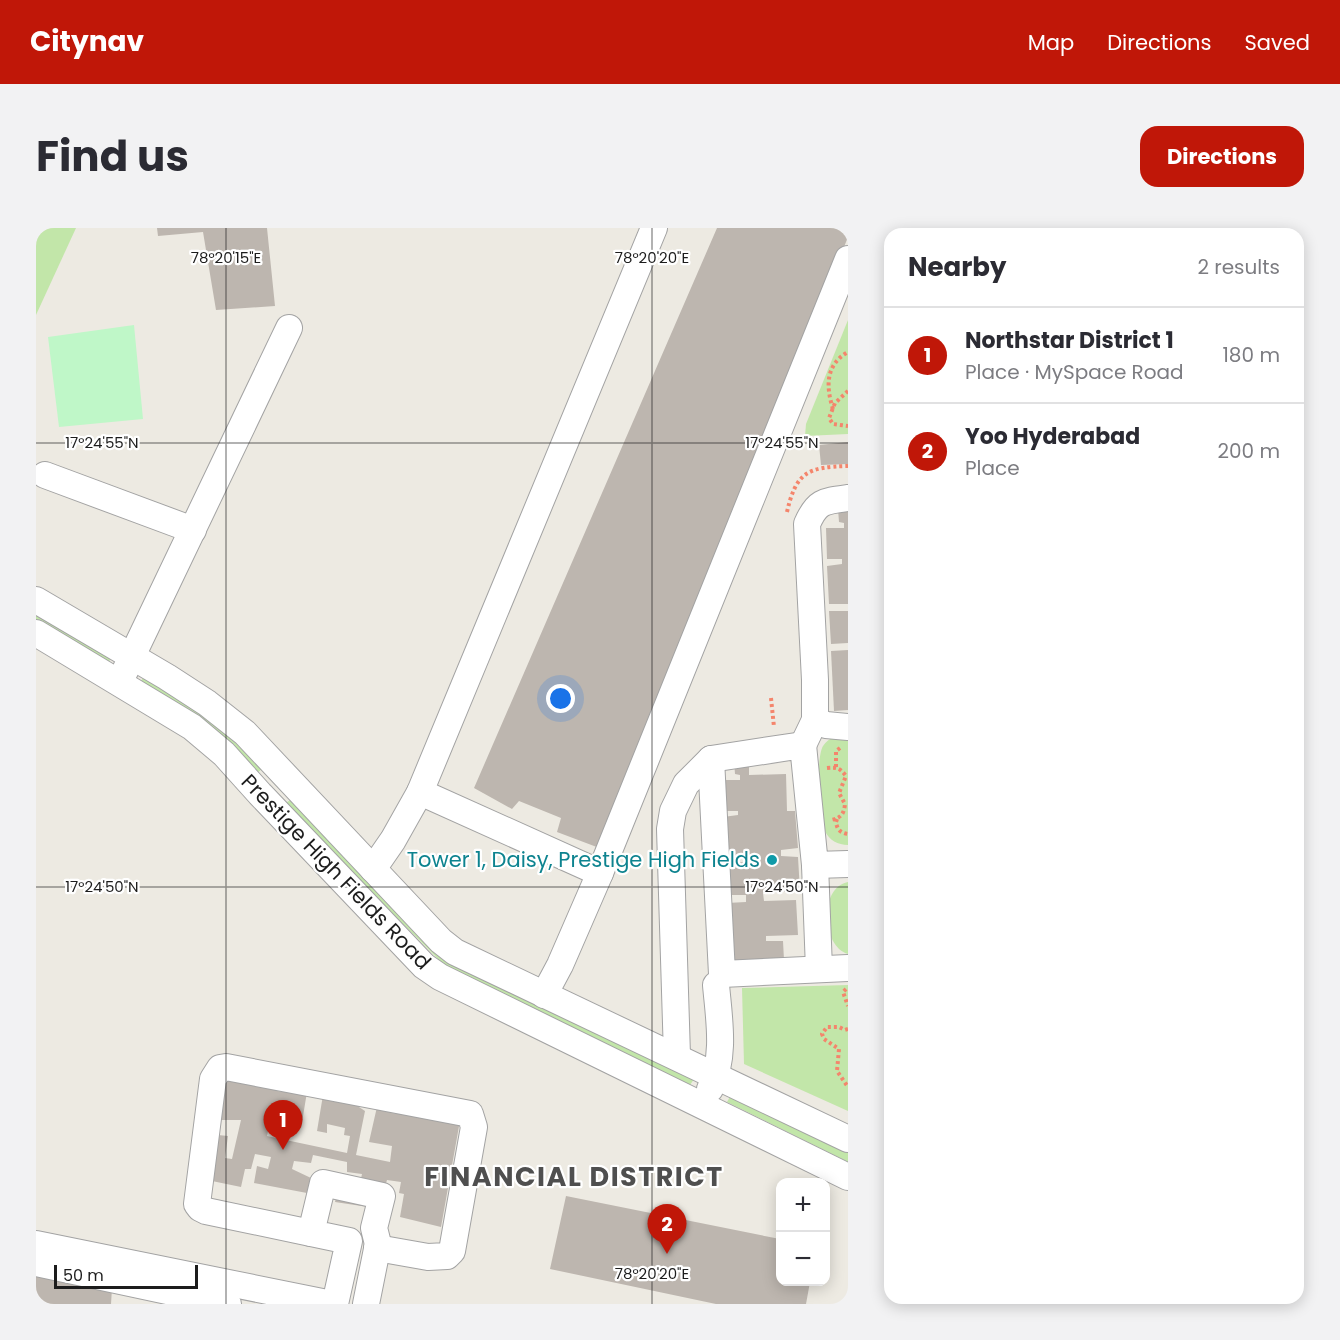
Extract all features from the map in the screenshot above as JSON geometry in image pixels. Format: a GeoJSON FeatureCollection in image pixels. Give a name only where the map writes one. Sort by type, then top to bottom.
{"type":"FeatureCollection","features":[{"type":"Feature","properties":{"kind":"street"},"geometry":{"type":"LineString","coordinates":[[373,869],[393,840],[420,792],[654,228]]}},
{"type":"Feature","properties":{"kind":"street"},"geometry":{"type":"LineString","coordinates":[[544,995],[560,965],[600,873],[848,258]]}},
{"type":"Feature","properties":{"kind":"street"},"geometry":{"type":"LineString","coordinates":[[119,682],[134,657],[289,328]]}},
{"type":"Feature","properties":{"kind":"street"},"geometry":{"type":"LineString","coordinates":[[45,475],[193,530]]}},
{"type":"Feature","properties":{"kind":"street"},"geometry":{"type":"LineString","coordinates":[[819,969],[812,822],[803,745],[815,720],[807,524],[813,510],[827,500],[848,498]]}},
{"type":"Feature","properties":{"kind":"street","name":"Prestige High Fields Road"},"geometry":{"type":"LineString","coordinates":[[36,600],[207,703],[244,733],[441,941],[455,952],[848,1139]]}},
{"type":"Feature","properties":{"kind":"street","name":"Prestige High Fields Road"},"geometry":{"type":"LineString","coordinates":[[36,633],[192,727],[224,754],[424,966],[440,977],[848,1177]]}},
{"type":"Feature","properties":{"kind":"street"},"geometry":{"type":"LineString","coordinates":[[815,720],[845,736]]}},
{"type":"Feature","properties":{"kind":"street"},"geometry":{"type":"LineString","coordinates":[[677,1056],[670,829],[673,811],[686,784],[711,759],[803,745]]}},
{"type":"Feature","properties":{"kind":"street"},"geometry":{"type":"LineString","coordinates":[[711,759],[722,974],[819,969],[847,978]]}},
{"type":"Feature","properties":{"kind":"street"},"geometry":{"type":"LineString","coordinates":[[260,794],[284,774]]}},
{"type":"Feature","properties":{"kind":"street"},"geometry":{"type":"LineString","coordinates":[[420,792],[600,873]]}},
{"type":"Feature","properties":{"kind":"street"},"geometry":{"type":"LineString","coordinates":[[815,865],[848,864]]}},
{"type":"Feature","properties":{"kind":"street"},"geometry":{"type":"LineString","coordinates":[[702,1106],[717,1076],[725,986]]}},
{"type":"Feature","properties":{"kind":"street"},"geometry":{"type":"LineString","coordinates":[[36,1244],[289,1300],[334,1304],[349,1241],[206,1211],[200,1209],[197,1204],[213,1079],[220,1068],[226,1067],[470,1114],[474,1127],[452,1251],[447,1256],[428,1257],[377,1248]]}},
{"type":"Feature","properties":{"kind":"street"},"geometry":{"type":"LineString","coordinates":[[311,1233],[323,1183],[382,1196],[374,1228],[377,1248],[366,1304]]}},
{"type":"Feature","properties":{"kind":"street"},"geometry":{"type":"LineString","coordinates":[[36,1263],[228,1304]]}},
{"type":"Feature","properties":{"kind":"path"},"geometry":{"type":"LineString","coordinates":[[833,409],[828,391],[828,378],[835,364],[848,352]]}},
{"type":"Feature","properties":{"kind":"path"},"geometry":{"type":"LineString","coordinates":[[848,391],[835,402],[829,418],[833,424],[848,426]]}},
{"type":"Feature","properties":{"kind":"path"},"geometry":{"type":"LineString","coordinates":[[771,698],[774,713],[774,751]]}},
{"type":"Feature","properties":{"kind":"path"},"geometry":{"type":"LineString","coordinates":[[836,767],[836,751],[845,736]]}},
{"type":"Feature","properties":{"kind":"path"},"geometry":{"type":"LineString","coordinates":[[806,771],[836,767],[842,769],[846,776],[839,793],[845,804],[844,813],[838,818],[812,822]]}},
{"type":"Feature","properties":{"kind":"path"},"geometry":{"type":"LineString","coordinates":[[838,818],[836,822],[838,829],[848,834]]}},
{"type":"Feature","properties":{"kind":"path"},"geometry":{"type":"LineString","coordinates":[[847,978],[843,992],[848,1006]]}},
{"type":"Feature","properties":{"kind":"path"},"geometry":{"type":"LineString","coordinates":[[848,1029],[832,1025],[827,1027],[822,1034],[824,1039],[839,1049],[837,1071],[848,1087]]}},
{"type":"Feature","properties":{"kind":"green space"},"geometry":{"type":"Polygon","coordinates":[[[36,228],[76,228],[36,315],[36,228]]]}},
{"type":"Feature","properties":{"kind":"green space"},"geometry":{"type":"Polygon","coordinates":[[[848,320],[848,434],[805,436],[806,424],[848,320]]]}},
{"type":"Feature","properties":{"kind":"green space"},"geometry":{"type":"Polygon","coordinates":[[[134,325],[143,419],[59,427],[48,337],[134,325]]]}},
{"type":"Feature","properties":{"kind":"green space"},"geometry":{"type":"Polygon","coordinates":[[[36,612],[112,657],[108,663],[36,620],[36,612]]]}},
{"type":"Feature","properties":{"kind":"green space"},"geometry":{"type":"Polygon","coordinates":[[[145,675],[207,715],[262,769],[257,773],[204,721],[141,681],[145,675]]]}},
{"type":"Feature","properties":{"kind":"green space"},"geometry":{"type":"Polygon","coordinates":[[[848,734],[848,845],[834,841],[825,831],[819,801],[819,762],[825,743],[837,736],[848,734]]]}},
{"type":"Feature","properties":{"kind":"green space"},"geometry":{"type":"Polygon","coordinates":[[[292,799],[451,962],[694,1079],[690,1085],[447,968],[284,804],[292,799]]]}},
{"type":"Feature","properties":{"kind":"green space"},"geometry":{"type":"Polygon","coordinates":[[[848,882],[848,954],[839,949],[833,941],[827,918],[832,895],[838,887],[848,882]]]}},
{"type":"Feature","properties":{"kind":"green space"},"geometry":{"type":"Polygon","coordinates":[[[848,985],[848,1111],[744,1064],[742,988],[848,985]]]}},
{"type":"Feature","properties":{"kind":"green space"},"geometry":{"type":"Polygon","coordinates":[[[732,1093],[848,1150],[848,1162],[727,1102],[732,1093]]]}},
{"type":"Feature","properties":{"kind":"building"},"geometry":{"type":"Polygon","coordinates":[[[157,228],[267,228],[275,306],[216,310],[203,232],[158,236],[157,228]]]}},
{"type":"Feature","properties":{"kind":"building"},"geometry":{"type":"Polygon","coordinates":[[[717,228],[848,228],[848,237],[602,849],[557,832],[561,818],[519,801],[512,809],[474,788],[717,228]]]}},
{"type":"Feature","properties":{"kind":"building"},"geometry":{"type":"Polygon","coordinates":[[[848,442],[848,464],[821,465],[819,445],[848,442]]]}},
{"type":"Feature","properties":{"kind":"building"},"geometry":{"type":"Polygon","coordinates":[[[848,508],[848,604],[829,604],[827,566],[842,564],[842,559],[827,559],[826,528],[844,528],[844,523],[839,522],[838,509],[848,508]]]}},
{"type":"Feature","properties":{"kind":"building"},"geometry":{"type":"Polygon","coordinates":[[[829,611],[848,611],[848,643],[831,644],[829,611]]]}},
{"type":"Feature","properties":{"kind":"building"},"geometry":{"type":"Polygon","coordinates":[[[848,650],[848,710],[834,711],[831,651],[848,650]]]}},
{"type":"Feature","properties":{"kind":"building","name":"Tower 1, Daisy, Prestige High Fields"},"geometry":{"type":"Polygon","coordinates":[[[734,760],[749,760],[749,775],[786,774],[787,811],[795,811],[798,848],[781,850],[781,856],[798,857],[800,891],[763,893],[764,901],[796,900],[798,935],[766,936],[766,941],[783,941],[784,960],[730,963],[727,903],[746,902],[746,895],[727,895],[725,863],[746,862],[746,856],[725,856],[723,817],[738,815],[738,811],[723,811],[721,780],[740,780],[740,775],[735,774],[734,760]]]}},
{"type":"Feature","properties":{"kind":"building"},"geometry":{"type":"Polygon","coordinates":[[[225,1073],[278,1079],[277,1091],[294,1093],[308,1086],[301,1128],[289,1125],[291,1114],[272,1112],[267,1136],[347,1153],[350,1136],[344,1135],[345,1128],[327,1124],[327,1133],[317,1131],[324,1089],[334,1092],[332,1101],[347,1104],[350,1095],[361,1096],[359,1107],[365,1111],[356,1155],[390,1162],[392,1146],[369,1142],[379,1098],[393,1100],[391,1113],[404,1114],[407,1105],[436,1110],[435,1120],[448,1123],[450,1113],[461,1115],[441,1227],[400,1217],[404,1194],[399,1193],[401,1182],[387,1180],[384,1190],[388,1210],[335,1202],[339,1185],[359,1187],[362,1174],[347,1172],[347,1162],[313,1155],[311,1163],[294,1161],[292,1169],[311,1178],[307,1193],[254,1183],[257,1166],[268,1169],[271,1157],[255,1154],[251,1169],[245,1169],[241,1187],[212,1181],[218,1135],[228,1136],[225,1158],[232,1159],[241,1120],[219,1120],[225,1073]]]}},
{"type":"Feature","properties":{"kind":"building"},"geometry":{"type":"Polygon","coordinates":[[[566,1196],[776,1238],[776,1286],[809,1286],[806,1304],[716,1304],[550,1269],[566,1196]]]}},
{"type":"Feature","properties":{"kind":"building"},"geometry":{"type":"Polygon","coordinates":[[[36,1270],[112,1288],[111,1304],[36,1304],[36,1270]]]}},
{"type":"Feature","properties":{"kind":"place","name":"Tower 1, Daisy, Prestige High Fields"},"geometry":{"type":"Point","coordinates":[772,860]}},
{"type":"Feature","properties":{"kind":"place","name":"Northstar District 1"},"geometry":{"type":"Point","coordinates":[283,1150]}},
{"type":"Feature","properties":{"kind":"place","name":"Yoo Hyderabad"},"geometry":{"type":"Point","coordinates":[667,1254]}},
{"type":"Feature","properties":{"kind":"district","name":"FINANCIAL DISTRICT"},"geometry":{"type":"Point","coordinates":[574,1177]}}]}
